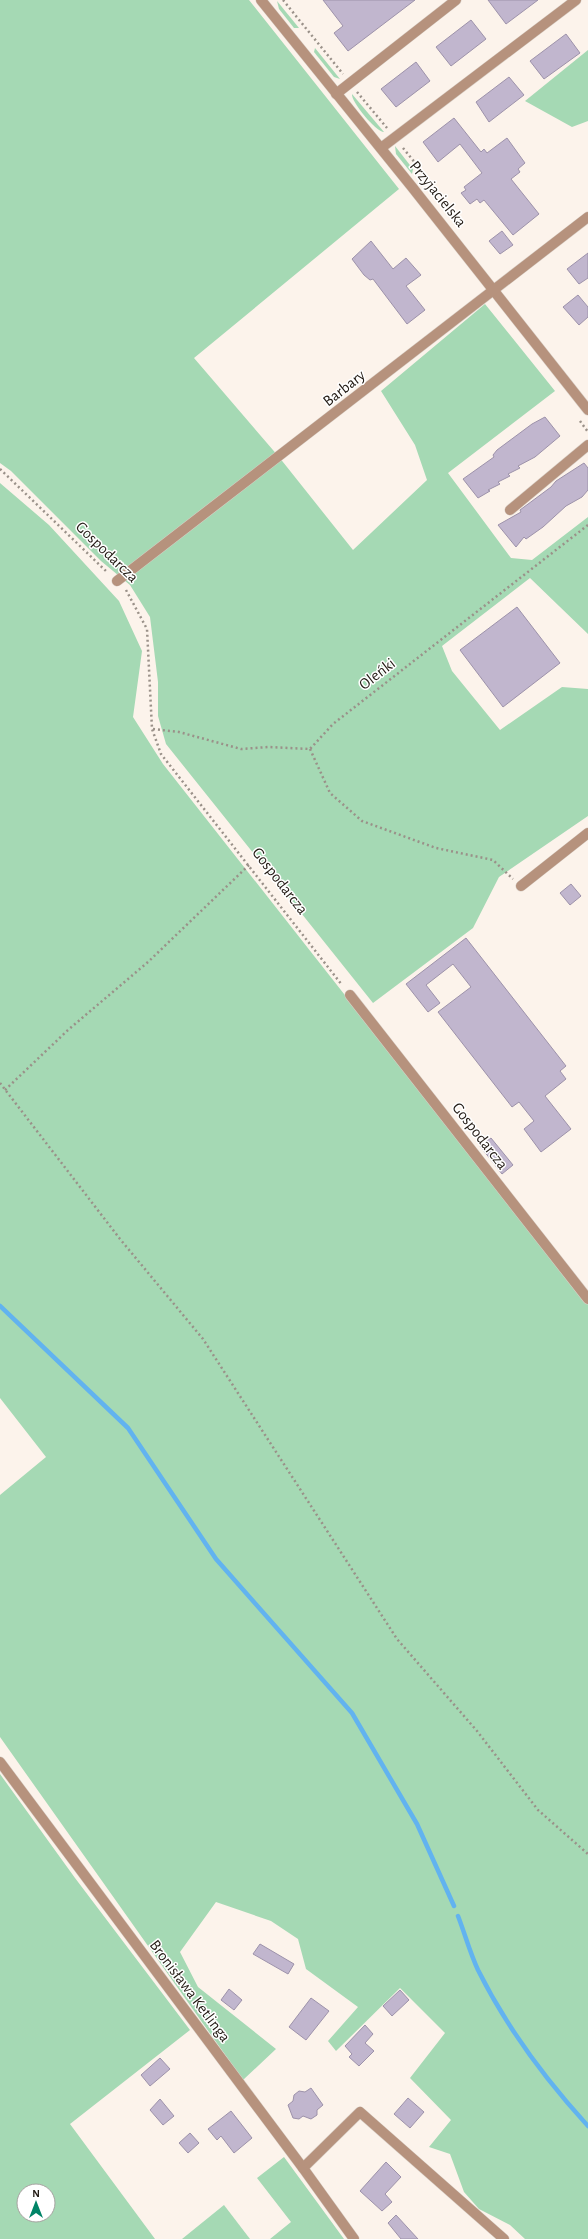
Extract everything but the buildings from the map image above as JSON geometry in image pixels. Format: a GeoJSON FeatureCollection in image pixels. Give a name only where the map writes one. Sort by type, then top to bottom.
{"type":"FeatureCollection","features":[{"type":"Feature","properties":{"kind":"street","name":"Przyjacielska"},"geometry":{"type":"LineString","coordinates":[[261,0],[495,290],[588,410]]}},
{"type":"Feature","properties":{"kind":"street"},"geometry":{"type":"LineString","coordinates":[[336,94],[456,0]]}},
{"type":"Feature","properties":{"kind":"street"},"geometry":{"type":"LineString","coordinates":[[381,148],[576,0]]}},
{"type":"Feature","properties":{"kind":"street","name":"Barbary"},"geometry":{"type":"LineString","coordinates":[[117,581],[588,217]]}},
{"type":"Feature","properties":{"kind":"street"},"geometry":{"type":"LineString","coordinates":[[510,510],[588,445]]}},
{"type":"Feature","properties":{"kind":"street"},"geometry":{"type":"LineString","coordinates":[[521,886],[588,833]]}},
{"type":"Feature","properties":{"kind":"street","name":"Gospodarcza"},"geometry":{"type":"LineString","coordinates":[[350,995],[588,1299]]}},
{"type":"Feature","properties":{"kind":"street","name":"Bronisława Ketlinga"},"geometry":{"type":"LineString","coordinates":[[0,1762],[303,2168],[354,2239]]}},
{"type":"Feature","properties":{"kind":"street"},"geometry":{"type":"LineString","coordinates":[[303,2168],[360,2112],[504,2239]]}},
{"type":"Feature","properties":{"kind":"path","name":"Gospodarcza"},"geometry":{"type":"LineString","coordinates":[[0,469],[129,593],[147,629],[152,728],[161,754],[350,995]]}},
{"type":"Feature","properties":{"kind":"path","name":"Oleńki"},"geometry":{"type":"LineString","coordinates":[[310,749],[333,724],[588,524]]}},
{"type":"Feature","properties":{"kind":"path"},"geometry":{"type":"LineString","coordinates":[[152,728],[179,732],[241,748],[269,747],[310,749],[330,793],[362,821],[436,848],[493,860],[521,886]]}},
{"type":"Feature","properties":{"kind":"path"},"geometry":{"type":"LineString","coordinates":[[5,1090],[68,1030],[148,962],[249,865]]}},
{"type":"Feature","properties":{"kind":"path"},"geometry":{"type":"LineString","coordinates":[[0,1084],[120,1239],[203,1339],[397,1639],[477,1731],[538,1810],[588,1854]]}},
{"type":"Feature","properties":{"kind":"green space"},"geometry":{"type":"Polygon","coordinates":[[[0,0],[249,0],[399,189],[194,358],[279,457],[353,550],[427,480],[415,445],[381,391],[485,304],[555,391],[448,473],[511,558],[532,560],[588,517],[588,634],[530,578],[442,646],[452,671],[500,730],[562,687],[588,689],[588,816],[499,877],[473,928],[373,1003],[166,744],[158,716],[158,682],[150,617],[130,585],[101,561],[11,471],[0,463],[0,0]]]}},
{"type":"Feature","properties":{"kind":"green space"},"geometry":{"type":"Polygon","coordinates":[[[277,1],[299,28],[294,28],[279,9],[277,1]]]}},
{"type":"Feature","properties":{"kind":"green space"},"geometry":{"type":"Polygon","coordinates":[[[315,48],[340,79],[334,77],[314,52],[315,48]]]}},
{"type":"Feature","properties":{"kind":"green space"},"geometry":{"type":"Polygon","coordinates":[[[588,50],[588,121],[572,127],[525,101],[588,50]]]}},
{"type":"Feature","properties":{"kind":"green space"},"geometry":{"type":"Polygon","coordinates":[[[352,94],[384,132],[380,131],[370,122],[355,103],[352,94]]]}},
{"type":"Feature","properties":{"kind":"green space"},"geometry":{"type":"Polygon","coordinates":[[[395,146],[413,169],[412,174],[396,154],[395,146]]]}},
{"type":"Feature","properties":{"kind":"green space"},"geometry":{"type":"Polygon","coordinates":[[[0,483],[49,525],[119,601],[142,651],[133,717],[163,764],[588,1304],[588,2239],[525,2239],[510,2225],[479,2209],[464,2192],[450,2154],[429,2147],[451,2120],[410,2078],[445,2033],[400,1988],[336,2051],[328,2041],[358,2007],[306,1969],[298,1939],[271,1921],[216,1902],[180,1952],[198,1987],[276,2049],[243,2080],[0,1737],[0,1495],[46,1457],[0,1398],[0,483]]]}},
{"type":"Feature","properties":{"kind":"green space"},"geometry":{"type":"Polygon","coordinates":[[[0,1774],[75,1878],[190,2030],[70,2124],[155,2239],[0,2239],[0,1774]]]}},
{"type":"Feature","properties":{"kind":"green space"},"geometry":{"type":"Polygon","coordinates":[[[284,2157],[344,2239],[270,2239],[291,2222],[257,2178],[284,2157]]]}},
{"type":"Feature","properties":{"kind":"green space"},"geometry":{"type":"Polygon","coordinates":[[[224,2205],[250,2239],[182,2239],[224,2205]]]}},
{"type":"Feature","properties":{"kind":"waterway"},"geometry":{"type":"LineString","coordinates":[[0,1306],[128,1428],[216,1559],[352,1713],[417,1824],[454,1906]]}},
{"type":"Feature","properties":{"kind":"waterway"},"geometry":{"type":"LineString","coordinates":[[458,1916],[472,1957],[501,2012],[542,2071],[588,2126]]}}]}
